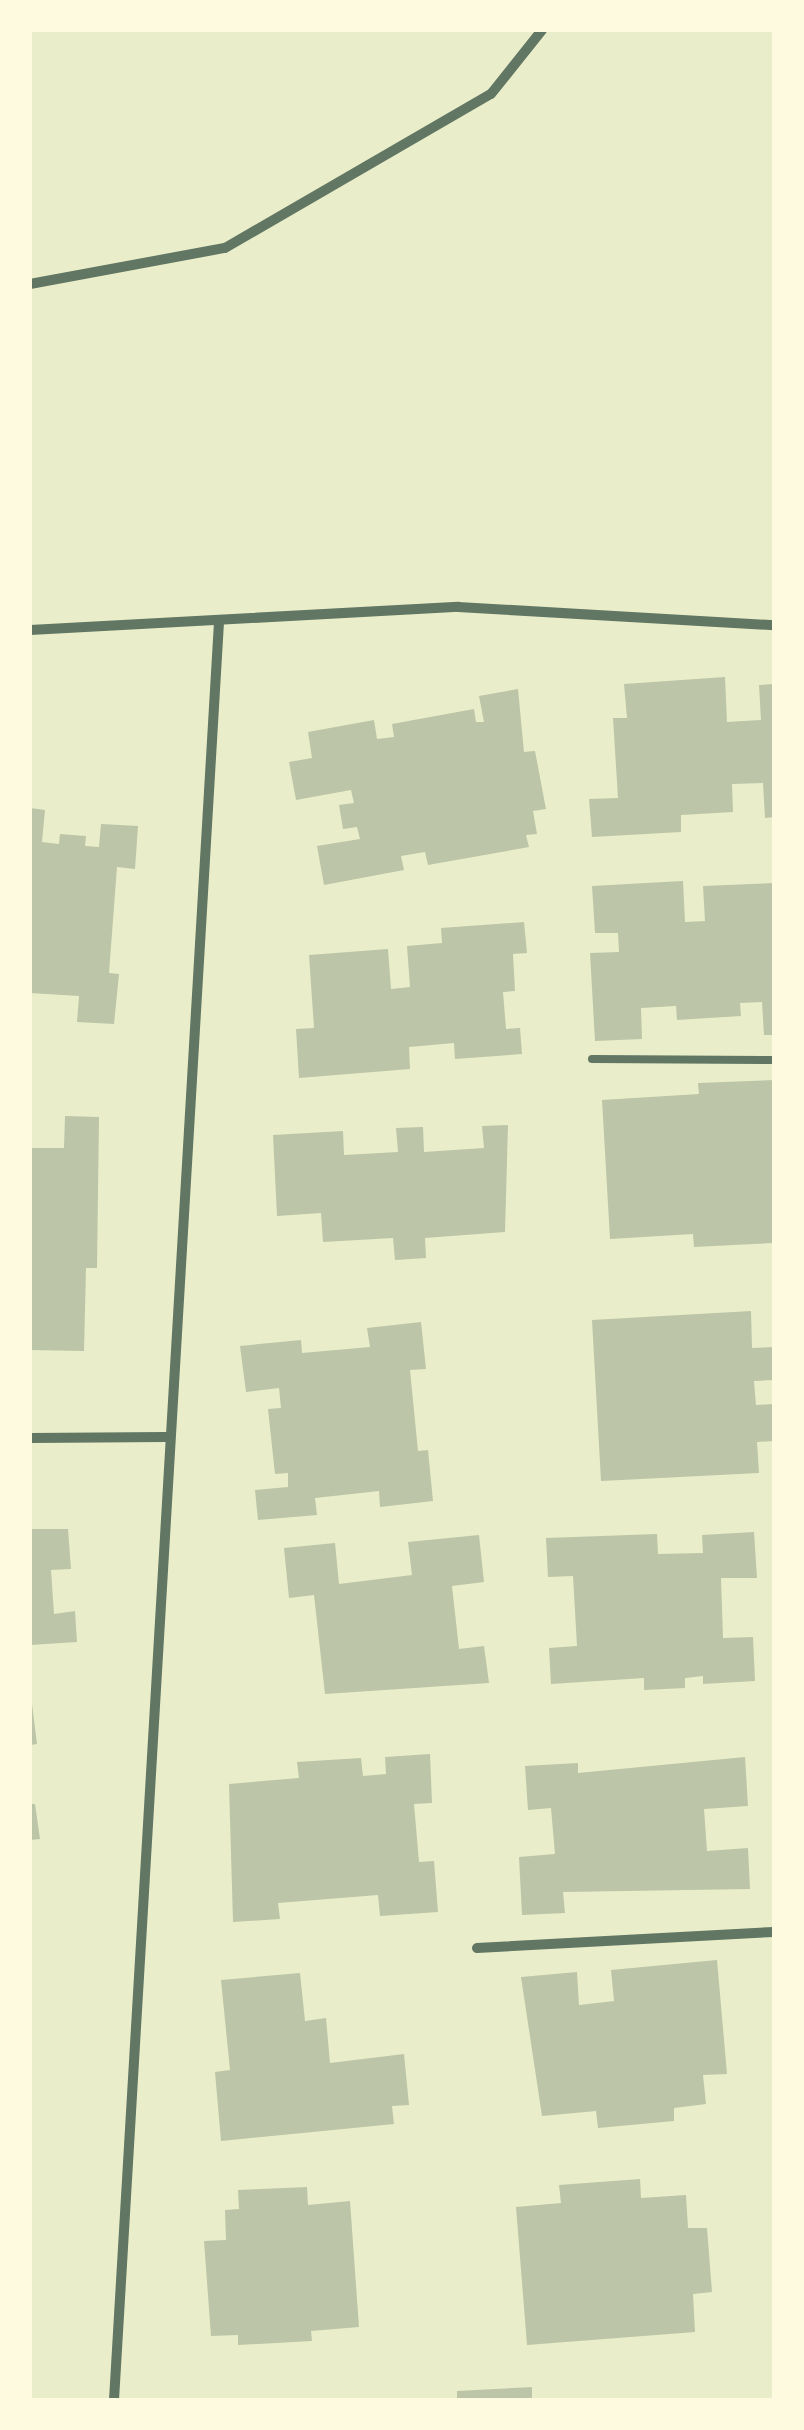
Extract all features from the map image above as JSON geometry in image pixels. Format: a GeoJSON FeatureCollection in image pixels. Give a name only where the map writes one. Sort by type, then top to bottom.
{"type":"FeatureCollection","features":[{"type":"Feature","properties":{"kind":"street"},"geometry":{"type":"LineString","coordinates":[[30,284],[225,248],[491,94],[542,30]]}},
{"type":"Feature","properties":{"kind":"street"},"geometry":{"type":"LineString","coordinates":[[30,630],[458,607],[774,625]]}},
{"type":"Feature","properties":{"kind":"street"},"geometry":{"type":"LineString","coordinates":[[114,2400],[166,1437],[219,622]]}},
{"type":"Feature","properties":{"kind":"street"},"geometry":{"type":"LineString","coordinates":[[30,1438],[166,1437]]}},
{"type":"Feature","properties":{"kind":"street"},"geometry":{"type":"LineString","coordinates":[[477,1948],[774,1932]]}},
{"type":"Feature","properties":{"kind":"lane"},"geometry":{"type":"LineString","coordinates":[[592,1059],[774,1060]]}},
{"type":"Feature","properties":{"kind":"building"},"geometry":{"type":"Polygon","coordinates":[[[725,677],[727,722],[761,720],[759,685],[774,684],[774,817],[765,818],[763,783],[732,784],[733,812],[681,815],[681,832],[592,837],[589,799],[618,798],[613,718],[627,718],[624,684],[725,677]]]}},
{"type":"Feature","properties":{"kind":"building"},"geometry":{"type":"Polygon","coordinates":[[[518,689],[524,752],[535,751],[546,809],[533,811],[537,834],[526,835],[529,847],[428,865],[425,852],[401,856],[404,870],[324,885],[317,846],[360,839],[357,827],[343,829],[339,805],[354,803],[351,790],[296,800],[289,762],[312,758],[308,732],[374,720],[377,739],[394,737],[392,724],[474,709],[476,722],[484,722],[479,696],[518,689]]]}},
{"type":"Feature","properties":{"kind":"building"},"geometry":{"type":"Polygon","coordinates":[[[30,808],[45,810],[42,842],[59,844],[60,834],[86,836],[85,846],[99,847],[101,824],[138,826],[135,869],[117,867],[109,973],[119,974],[114,1024],[77,1022],[79,996],[30,993],[30,808]]]}},
{"type":"Feature","properties":{"kind":"building"},"geometry":{"type":"Polygon","coordinates":[[[683,881],[685,922],[705,921],[703,886],[774,883],[774,1035],[764,1035],[762,1002],[740,1003],[741,1016],[677,1020],[676,1006],[641,1008],[642,1039],[595,1041],[590,953],[619,952],[618,933],[595,933],[592,886],[683,881]]]}},
{"type":"Feature","properties":{"kind":"building"},"geometry":{"type":"Polygon","coordinates":[[[524,922],[527,953],[513,954],[515,991],[503,992],[506,1029],[520,1028],[522,1054],[455,1059],[454,1043],[409,1047],[410,1069],[299,1078],[296,1029],[314,1028],[309,955],[388,949],[391,989],[410,987],[407,946],[442,943],[441,928],[524,922]]]}},
{"type":"Feature","properties":{"kind":"building"},"geometry":{"type":"Polygon","coordinates":[[[774,1080],[774,1243],[694,1247],[693,1234],[610,1239],[602,1100],[699,1094],[698,1083],[774,1080]]]}},
{"type":"Feature","properties":{"kind":"building"},"geometry":{"type":"Polygon","coordinates":[[[65,1116],[99,1117],[97,1268],[86,1268],[84,1351],[30,1350],[30,1148],[64,1148],[65,1116]]]}},
{"type":"Feature","properties":{"kind":"building"},"geometry":{"type":"Polygon","coordinates":[[[508,1125],[505,1232],[425,1238],[426,1258],[395,1260],[393,1238],[323,1242],[321,1213],[277,1216],[273,1135],[343,1131],[344,1155],[398,1152],[396,1128],[423,1127],[424,1152],[484,1148],[482,1126],[508,1125]]]}},
{"type":"Feature","properties":{"kind":"building"},"geometry":{"type":"Polygon","coordinates":[[[751,1311],[752,1348],[774,1347],[774,1380],[754,1381],[756,1405],[773,1404],[774,1441],[757,1442],[759,1473],[601,1481],[592,1320],[751,1311]]]}},
{"type":"Feature","properties":{"kind":"building"},"geometry":{"type":"Polygon","coordinates":[[[421,1322],[426,1369],[410,1370],[418,1451],[428,1450],[433,1501],[380,1507],[379,1491],[315,1498],[317,1515],[258,1520],[255,1490],[288,1487],[288,1473],[275,1474],[268,1409],[281,1408],[279,1388],[246,1392],[240,1346],[301,1340],[302,1353],[370,1347],[367,1328],[421,1322]]]}},
{"type":"Feature","properties":{"kind":"building"},"geometry":{"type":"Polygon","coordinates":[[[30,1529],[68,1529],[71,1569],[51,1570],[54,1614],[75,1611],[77,1642],[30,1645],[30,1529]]]}},
{"type":"Feature","properties":{"kind":"building"},"geometry":{"type":"Polygon","coordinates":[[[754,1532],[757,1578],[721,1578],[723,1638],[753,1637],[755,1681],[703,1684],[703,1676],[685,1678],[685,1688],[644,1690],[644,1678],[551,1684],[549,1648],[577,1646],[573,1576],[548,1577],[546,1538],[657,1534],[658,1554],[703,1553],[702,1535],[754,1532]]]}},
{"type":"Feature","properties":{"kind":"building"},"geometry":{"type":"Polygon","coordinates":[[[479,1535],[484,1582],[452,1586],[459,1649],[484,1646],[489,1683],[325,1694],[314,1595],[289,1598],[284,1548],[335,1543],[339,1584],[412,1575],[408,1542],[479,1535]]]}},
{"type":"Feature","properties":{"kind":"building"},"geometry":{"type":"Polygon","coordinates":[[[30,1705],[37,1744],[30,1745],[30,1705]]]}},
{"type":"Feature","properties":{"kind":"building"},"geometry":{"type":"Polygon","coordinates":[[[430,1754],[432,1803],[414,1804],[419,1862],[434,1861],[438,1912],[380,1916],[378,1895],[278,1903],[280,1919],[233,1922],[229,1784],[299,1778],[297,1762],[361,1758],[363,1776],[386,1774],[385,1757],[430,1754]]]}},
{"type":"Feature","properties":{"kind":"building"},"geometry":{"type":"Polygon","coordinates":[[[745,1757],[748,1806],[704,1809],[707,1851],[748,1848],[750,1889],[563,1892],[565,1913],[522,1915],[519,1857],[555,1854],[551,1808],[528,1810],[525,1766],[578,1763],[578,1773],[745,1757]]]}},
{"type":"Feature","properties":{"kind":"building"},"geometry":{"type":"Polygon","coordinates":[[[30,1804],[35,1804],[40,1839],[30,1840],[30,1804]]]}},
{"type":"Feature","properties":{"kind":"building"},"geometry":{"type":"Polygon","coordinates":[[[717,1960],[727,2074],[703,2075],[706,2104],[674,2108],[674,2121],[598,2128],[596,2111],[542,2116],[521,1977],[577,1972],[579,2005],[614,2001],[611,1970],[717,1960]]]}},
{"type":"Feature","properties":{"kind":"building"},"geometry":{"type":"Polygon","coordinates":[[[300,1973],[305,2021],[326,2018],[330,2063],[404,2054],[409,2105],[392,2106],[394,2124],[221,2141],[215,2072],[230,2070],[221,1980],[300,1973]]]}},
{"type":"Feature","properties":{"kind":"building"},"geometry":{"type":"Polygon","coordinates":[[[640,2179],[641,2198],[686,2195],[688,2228],[707,2228],[712,2292],[693,2294],[695,2332],[527,2345],[516,2207],[561,2203],[559,2185],[640,2179]]]}},
{"type":"Feature","properties":{"kind":"building"},"geometry":{"type":"Polygon","coordinates":[[[307,2187],[308,2205],[350,2201],[359,2327],[311,2331],[312,2341],[238,2345],[238,2335],[211,2336],[204,2241],[226,2240],[225,2210],[239,2209],[238,2190],[307,2187]]]}},
{"type":"Feature","properties":{"kind":"building"},"geometry":{"type":"Polygon","coordinates":[[[532,2387],[532,2400],[457,2400],[457,2391],[532,2387]]]}}]}
